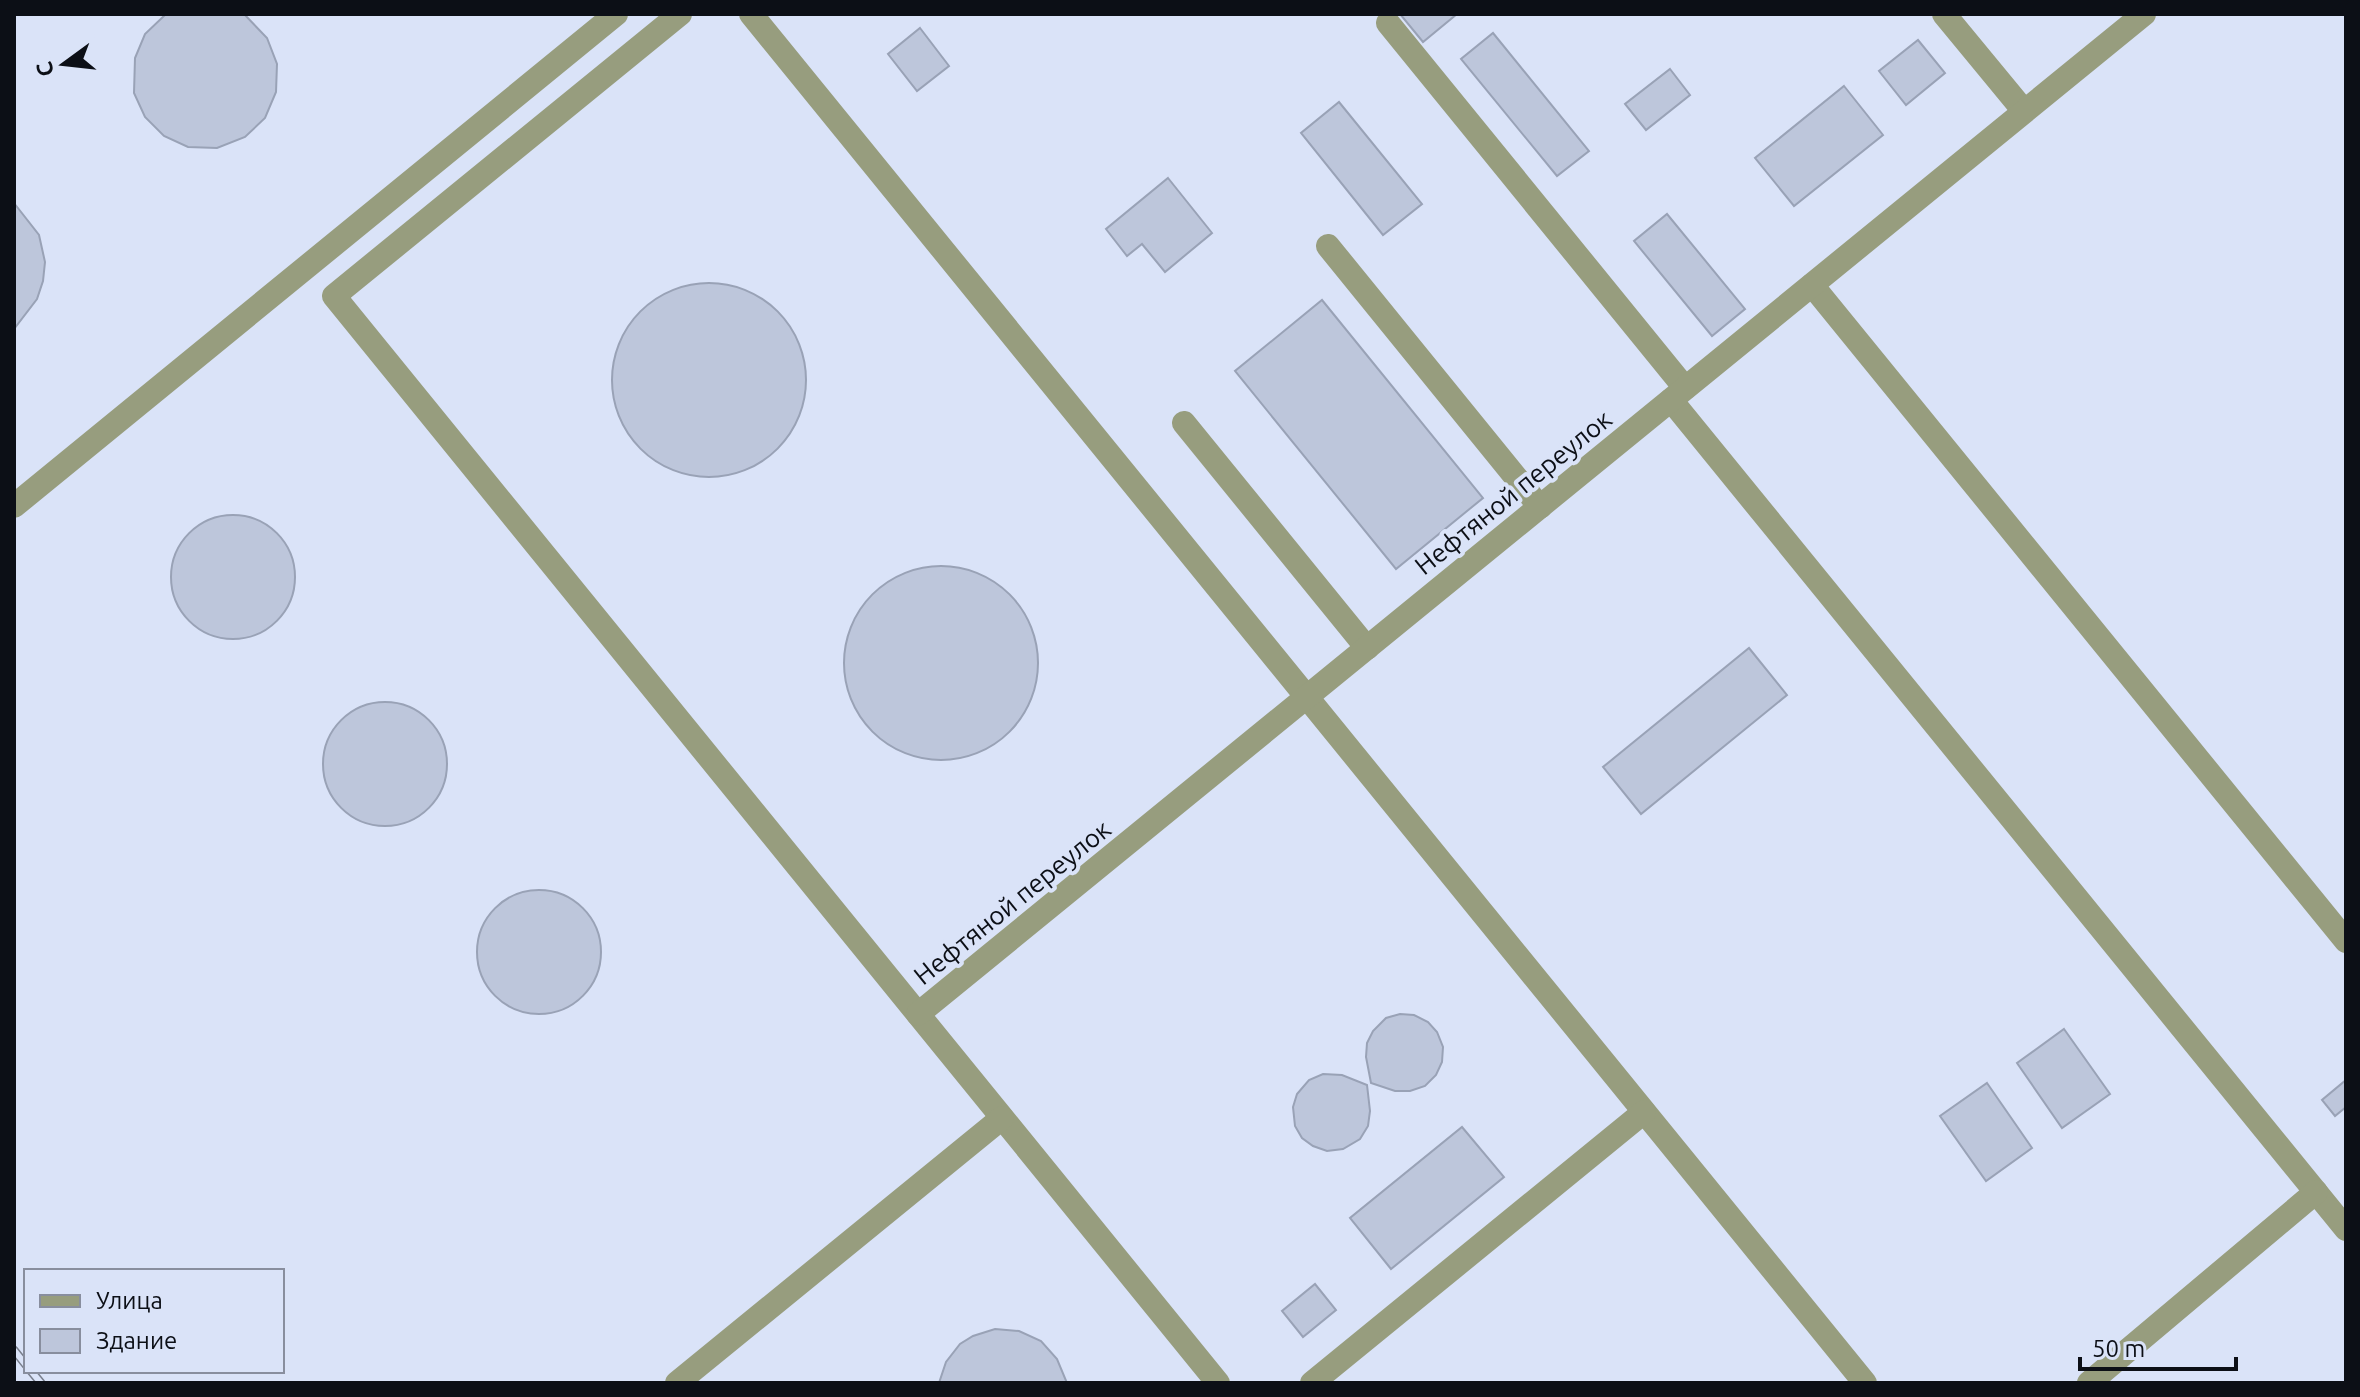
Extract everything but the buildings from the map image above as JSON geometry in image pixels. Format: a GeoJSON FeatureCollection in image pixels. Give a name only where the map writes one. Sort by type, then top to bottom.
{"type":"FeatureCollection","features":[{"type":"Feature","properties":{"kind":"street"},"geometry":{"type":"LineString","coordinates":[[14,506],[616,14]]}},
{"type":"Feature","properties":{"kind":"street"},"geometry":{"type":"LineString","coordinates":[[680,14],[334,296],[1218,1383]]}},
{"type":"Feature","properties":{"kind":"street"},"geometry":{"type":"LineString","coordinates":[[751,14],[1865,1383]]}},
{"type":"Feature","properties":{"kind":"street"},"geometry":{"type":"LineString","coordinates":[[1944,14],[2024,111]]}},
{"type":"Feature","properties":{"kind":"street","name":"Нефтяной переулок"},"geometry":{"type":"LineString","coordinates":[[918,1014],[2144,14]]}},
{"type":"Feature","properties":{"kind":"street"},"geometry":{"type":"LineString","coordinates":[[1388,23],[1678,394],[2346,1229]]}},
{"type":"Feature","properties":{"kind":"street"},"geometry":{"type":"LineString","coordinates":[[1328,246],[1540,507]]}},
{"type":"Feature","properties":{"kind":"street"},"geometry":{"type":"LineString","coordinates":[[1812,285],[2346,941]]}},
{"type":"Feature","properties":{"kind":"street"},"geometry":{"type":"LineString","coordinates":[[1184,423],[1367,648]]}},
{"type":"Feature","properties":{"kind":"street"},"geometry":{"type":"LineString","coordinates":[[1312,1383],[1644,1112]]}},
{"type":"Feature","properties":{"kind":"street"},"geometry":{"type":"LineString","coordinates":[[677,1383],[1002,1118]]}},
{"type":"Feature","properties":{"kind":"street"},"geometry":{"type":"LineString","coordinates":[[2089,1383],[2316,1192]]}},
{"type":"Feature","properties":{"kind":"railway"},"geometry":{"type":"LineString","coordinates":[[14,1350],[24,1362]]}},
{"type":"Feature","properties":{"kind":"railway"},"geometry":{"type":"LineString","coordinates":[[33,1373],[41,1383]]}}]}
